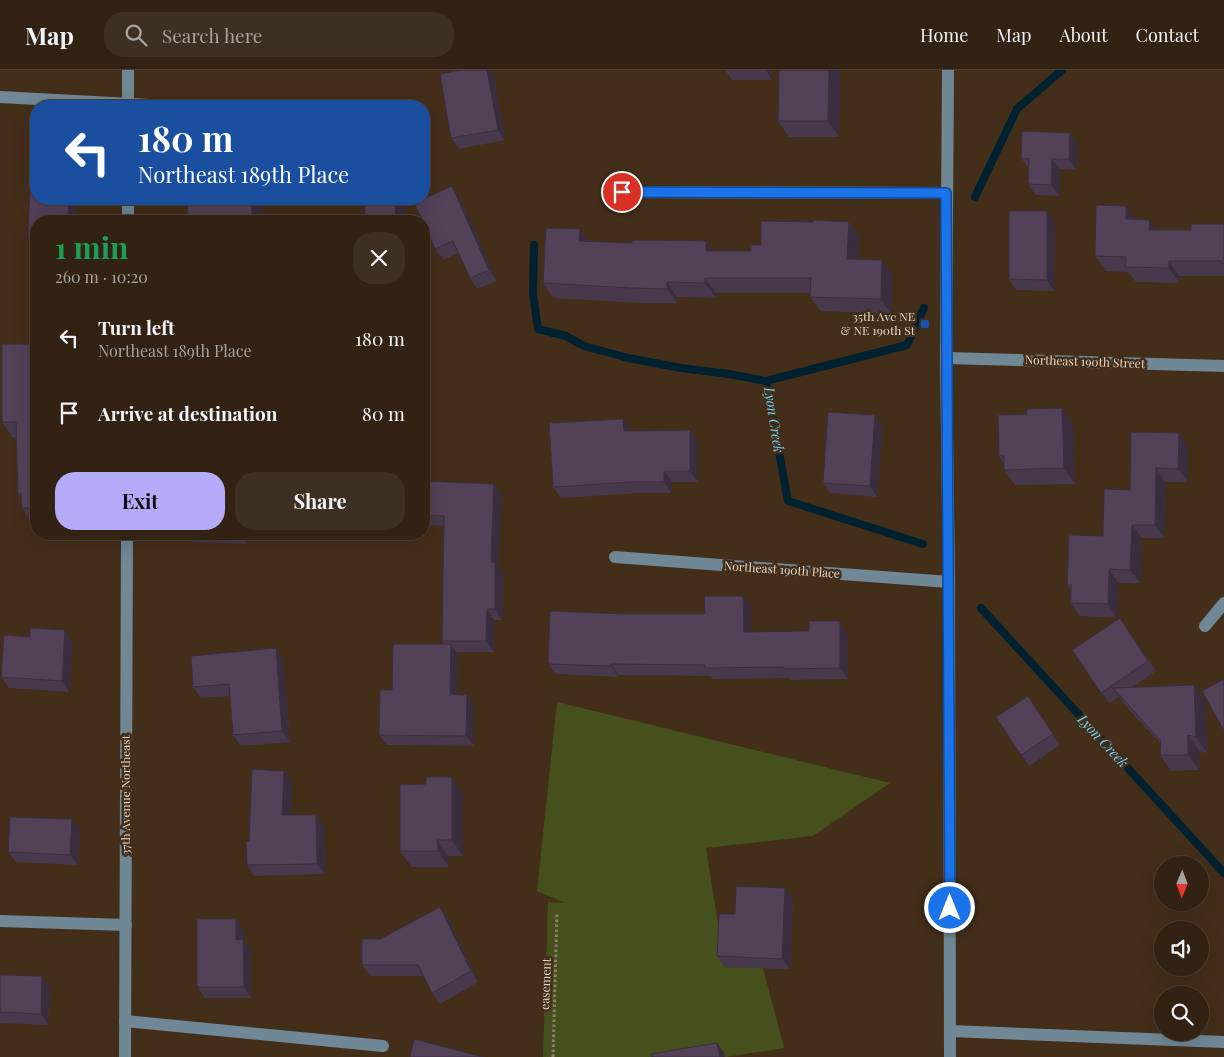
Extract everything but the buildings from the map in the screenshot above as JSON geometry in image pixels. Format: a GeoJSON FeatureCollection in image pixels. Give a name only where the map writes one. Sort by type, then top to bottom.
{"type":"FeatureCollection","features":[{"type":"Feature","properties":{"kind":"street"},"geometry":{"type":"LineString","coordinates":[[128,70],[128,100]]}},
{"type":"Feature","properties":{"kind":"street"},"geometry":{"type":"LineString","coordinates":[[948,70],[946,358],[949,582],[950,1057]]}},
{"type":"Feature","properties":{"kind":"street"},"geometry":{"type":"LineString","coordinates":[[0,96],[57,100]]}},
{"type":"Feature","properties":{"kind":"street"},"geometry":{"type":"LineString","coordinates":[[622,192],[946,193]]}},
{"type":"Feature","properties":{"kind":"street","name":"Northeast 190th Street"},"geometry":{"type":"LineString","coordinates":[[946,358],[1224,366]]}},
{"type":"Feature","properties":{"kind":"street","name":"37th Avenue Northeast"},"geometry":{"type":"LineString","coordinates":[[125,1057],[127,540]]}},
{"type":"Feature","properties":{"kind":"street","name":"Northeast 190th Place"},"geometry":{"type":"LineString","coordinates":[[615,557],[949,582]]}},
{"type":"Feature","properties":{"kind":"street"},"geometry":{"type":"LineString","coordinates":[[1206,626],[1224,603]]}},
{"type":"Feature","properties":{"kind":"street"},"geometry":{"type":"LineString","coordinates":[[0,921],[126,925]]}},
{"type":"Feature","properties":{"kind":"street"},"geometry":{"type":"LineString","coordinates":[[125,1021],[382,1046]]}},
{"type":"Feature","properties":{"kind":"street"},"geometry":{"type":"LineString","coordinates":[[950,1031],[1224,1042]]}},
{"type":"Feature","properties":{"kind":"path","name":"easement"},"geometry":{"type":"LineString","coordinates":[[553,1057],[557,912]]}},
{"type":"Feature","properties":{"kind":"green space"},"geometry":{"type":"Polygon","coordinates":[[[557,702],[890,783],[813,836],[706,848],[725,967],[763,968],[784,1048],[726,1057],[543,1057],[548,902],[565,903],[537,891],[557,702]]]}},
{"type":"Feature","properties":{"kind":"waterway","name":"Lyon Creek"},"geometry":{"type":"LineString","coordinates":[[975,197],[1017,109],[1062,70]]}},
{"type":"Feature","properties":{"kind":"waterway"},"geometry":{"type":"LineString","coordinates":[[534,245],[533,294],[538,329],[566,336],[584,346],[628,358],[766,381]]}},
{"type":"Feature","properties":{"kind":"waterway","name":"Lyon Creek"},"geometry":{"type":"LineString","coordinates":[[923,544],[788,501],[766,381],[907,345],[924,308]]}},
{"type":"Feature","properties":{"kind":"waterway","name":"Lyon Creek"},"geometry":{"type":"LineString","coordinates":[[981,608],[1224,873]]}},
{"type":"Feature","properties":{"kind":"place","name":"35th Ave NE & NE 190th St"},"geometry":{"type":"Point","coordinates":[925,324]}},
{"type":"Feature","properties":{"kind":"route"},"geometry":{"type":"LineString","coordinates":[[622,192],[946,193],[950,908]]}}]}
